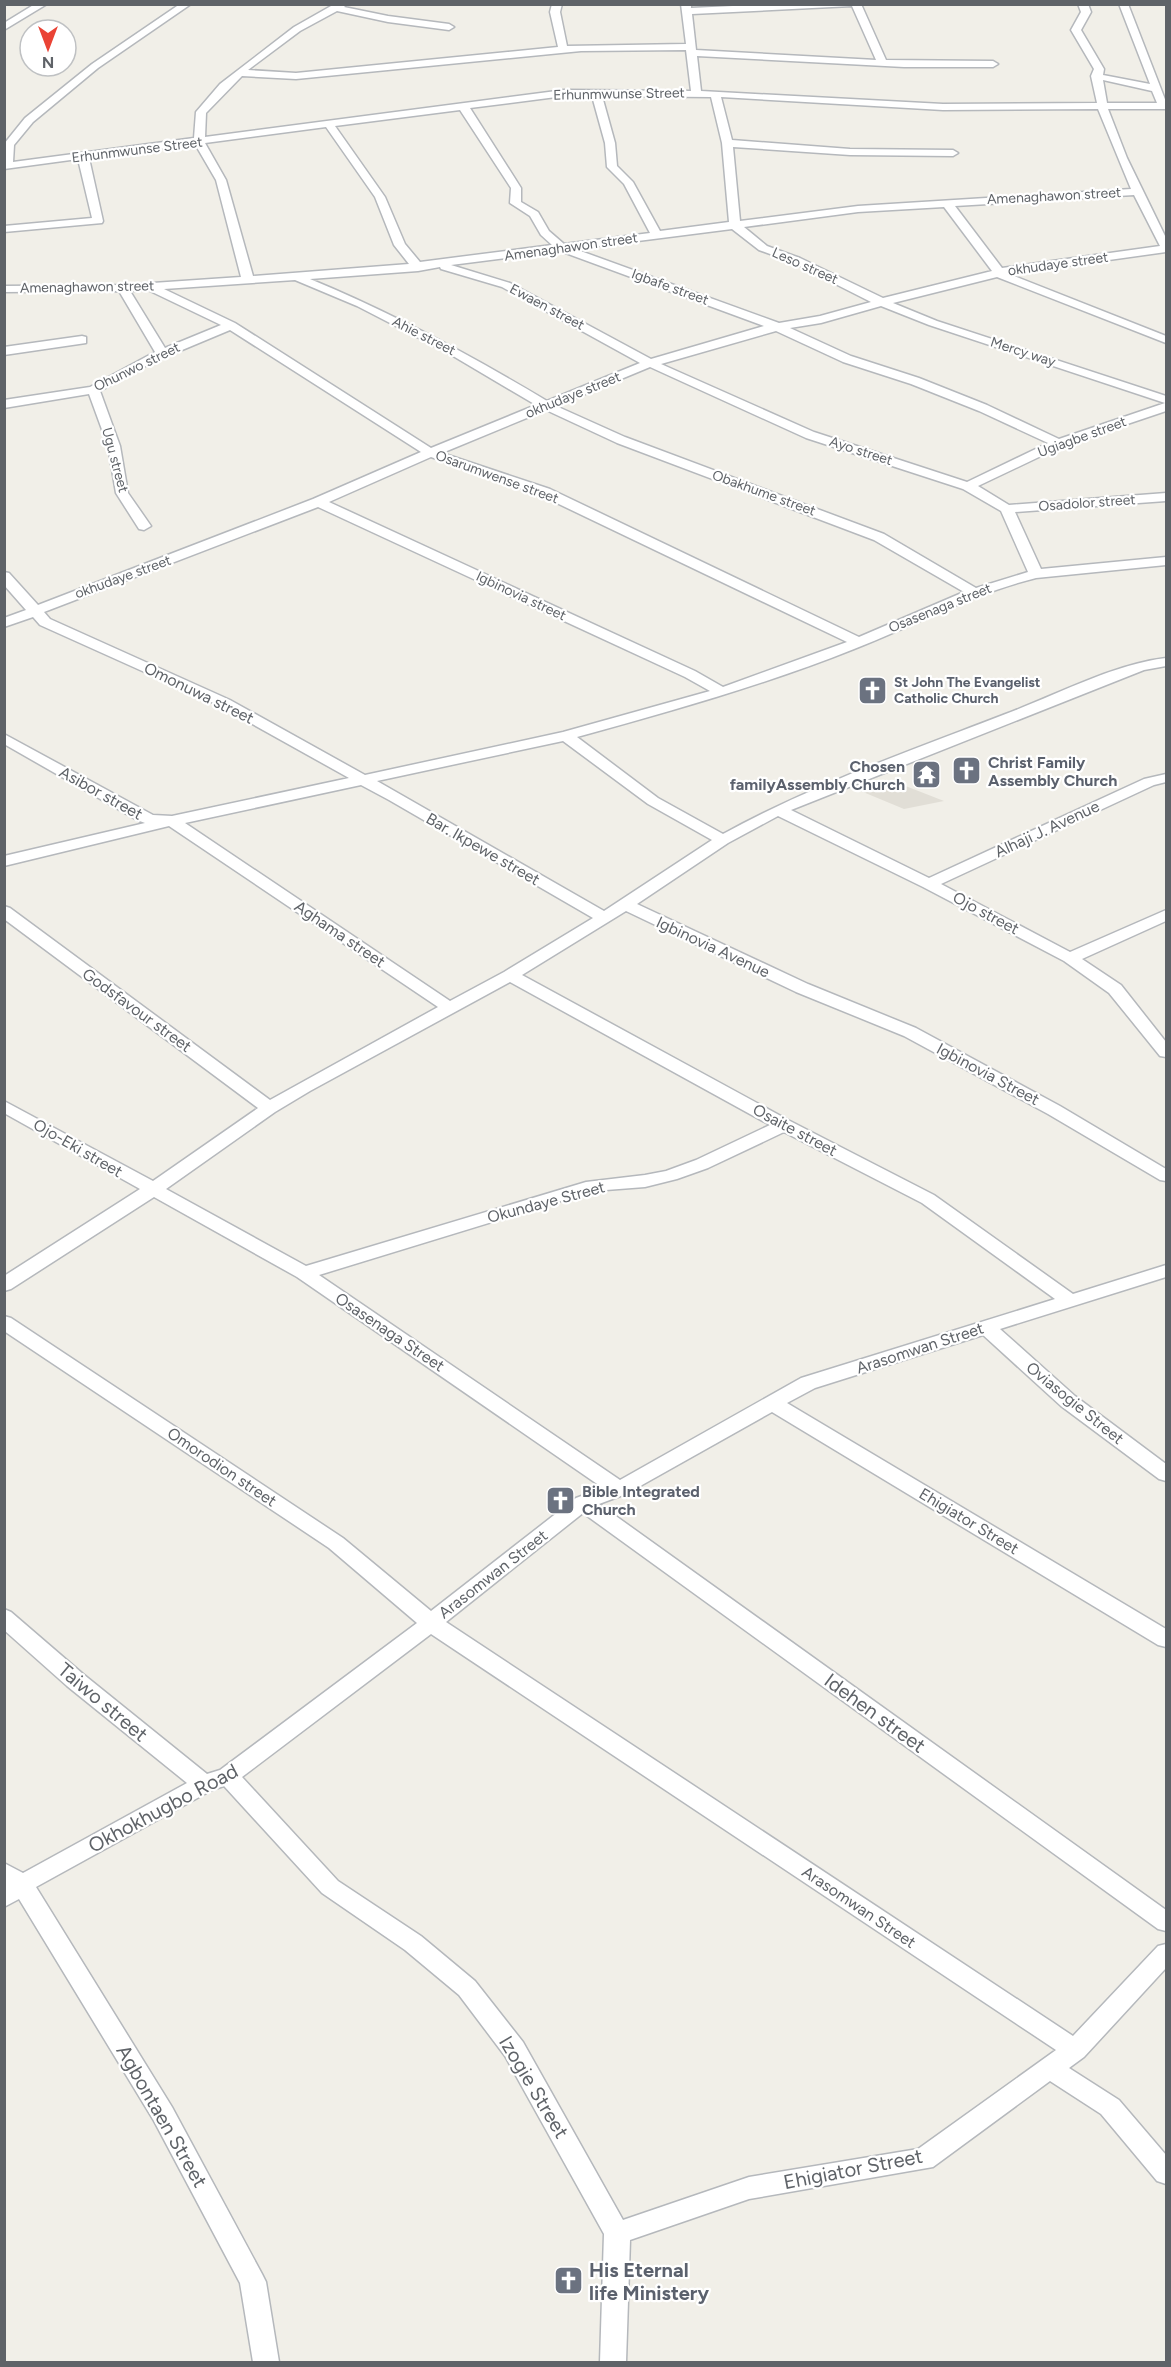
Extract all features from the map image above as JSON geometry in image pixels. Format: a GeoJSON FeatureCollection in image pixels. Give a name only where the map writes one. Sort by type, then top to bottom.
{"type":"FeatureCollection","features":[{"type":"Feature","properties":{"kind":"street"},"geometry":{"type":"LineString","coordinates":[[4,27],[43,4]]}},
{"type":"Feature","properties":{"kind":"street"},"geometry":{"type":"LineString","coordinates":[[6,166],[9,145],[29,120],[95,66],[186,4]]}},
{"type":"Feature","properties":{"kind":"street"},"geometry":{"type":"LineString","coordinates":[[545,4],[557,5],[555,12],[563,50]]}},
{"type":"Feature","properties":{"kind":"street"},"geometry":{"type":"LineString","coordinates":[[696,93],[686,8],[849,4]]}},
{"type":"Feature","properties":{"kind":"street"},"geometry":{"type":"LineString","coordinates":[[856,4],[882,62]]}},
{"type":"Feature","properties":{"kind":"street"},"geometry":{"type":"LineString","coordinates":[[1083,4],[1086,12],[1076,30],[1099,69],[1096,76],[1103,108],[1136,192],[1167,248]]}},
{"type":"Feature","properties":{"kind":"street"},"geometry":{"type":"LineString","coordinates":[[1123,4],[1156,89],[1165,106]]}},
{"type":"Feature","properties":{"kind":"street"},"geometry":{"type":"LineString","coordinates":[[248,280],[221,180],[199,142],[201,112],[224,86],[251,63],[297,29],[338,6],[388,19],[449,27]]}},
{"type":"Feature","properties":{"kind":"street"},"geometry":{"type":"LineString","coordinates":[[240,73],[296,76],[563,50],[691,50],[882,62],[993,64]]}},
{"type":"Feature","properties":{"kind":"street"},"geometry":{"type":"LineString","coordinates":[[1096,76],[1156,89]]}},
{"type":"Feature","properties":{"kind":"street","name":"Erhunmwunse Street"},"geometry":{"type":"LineString","coordinates":[[6,166],[564,93],[696,93],[943,107],[1165,106]]}},
{"type":"Feature","properties":{"kind":"street"},"geometry":{"type":"LineString","coordinates":[[596,93],[610,143],[612,167],[628,182],[657,236]]}},
{"type":"Feature","properties":{"kind":"street"},"geometry":{"type":"LineString","coordinates":[[715,94],[727,143],[734,225]]}},
{"type":"Feature","properties":{"kind":"street"},"geometry":{"type":"LineString","coordinates":[[463,106],[516,188],[515,203],[534,214],[545,233],[562,248]]}},
{"type":"Feature","properties":{"kind":"street"},"geometry":{"type":"LineString","coordinates":[[329,123],[380,197],[400,245],[418,268]]}},
{"type":"Feature","properties":{"kind":"street"},"geometry":{"type":"LineString","coordinates":[[727,143],[850,152],[953,153]]}},
{"type":"Feature","properties":{"kind":"street"},"geometry":{"type":"LineString","coordinates":[[4,229],[98,221],[83,157]]}},
{"type":"Feature","properties":{"kind":"street","name":"Amenaghawon street"},"geometry":{"type":"LineString","coordinates":[[4,289],[149,287],[418,268],[858,209],[1136,192]]}},
{"type":"Feature","properties":{"kind":"street"},"geometry":{"type":"LineString","coordinates":[[946,202],[1000,275],[1167,340]]}},
{"type":"Feature","properties":{"kind":"street","name":"Leso street"},"geometry":{"type":"LineString","coordinates":[[734,225],[764,248],[796,260],[881,302]]}},
{"type":"Feature","properties":{"kind":"street","name":"Igbafe street"},"geometry":{"type":"LineString","coordinates":[[562,248],[778,327],[847,359],[915,381],[983,408],[1058,443]]}},
{"type":"Feature","properties":{"kind":"street","name":"okhudaye street"},"geometry":{"type":"LineString","coordinates":[[4,623],[318,502],[371,477],[650,363],[760,330],[821,319],[1000,272],[1167,248]]}},
{"type":"Feature","properties":{"kind":"street","name":"Ewaen street"},"geometry":{"type":"LineString","coordinates":[[437,265],[506,285],[650,363]]}},
{"type":"Feature","properties":{"kind":"street","name":"Ahie street"},"geometry":{"type":"LineString","coordinates":[[296,278],[361,304],[452,350],[547,406]]}},
{"type":"Feature","properties":{"kind":"street","name":"Osarumwense street"},"geometry":{"type":"LineString","coordinates":[[149,287],[231,325],[431,453],[544,492],[858,642]]}},
{"type":"Feature","properties":{"kind":"street"},"geometry":{"type":"LineString","coordinates":[[123,288],[162,354]]}},
{"type":"Feature","properties":{"kind":"street","name":"Mercy way"},"geometry":{"type":"LineString","coordinates":[[881,302],[933,323],[1167,400]]}},
{"type":"Feature","properties":{"kind":"street","name":"Ohunwo street"},"geometry":{"type":"LineString","coordinates":[[4,404],[93,390],[162,354],[231,325]]}},
{"type":"Feature","properties":{"kind":"street"},"geometry":{"type":"LineString","coordinates":[[4,351],[82,340]]}},
{"type":"Feature","properties":{"kind":"street","name":"Ayo street"},"geometry":{"type":"LineString","coordinates":[[650,363],[810,435],[968,486],[1007,509]]}},
{"type":"Feature","properties":{"kind":"street","name":"Ugu street"},"geometry":{"type":"LineString","coordinates":[[93,390],[114,446],[122,494],[144,526]]}},
{"type":"Feature","properties":{"kind":"street","name":"Obakhume street"},"geometry":{"type":"LineString","coordinates":[[547,406],[621,440],[879,537],[975,593]]}},
{"type":"Feature","properties":{"kind":"street","name":"Ugiagbe street"},"geometry":{"type":"LineString","coordinates":[[968,486],[1058,443],[1167,407]]}},
{"type":"Feature","properties":{"kind":"street","name":"Osadolor street"},"geometry":{"type":"LineString","coordinates":[[1007,509],[1167,497]]}},
{"type":"Feature","properties":{"kind":"street","name":"Igbinovia street"},"geometry":{"type":"LineString","coordinates":[[318,502],[690,674],[723,692]]}},
{"type":"Feature","properties":{"kind":"street"},"geometry":{"type":"LineString","coordinates":[[1007,509],[1036,574]]}},
{"type":"Feature","properties":{"kind":"street","name":"Osasenaga street"},"geometry":{"type":"LineString","coordinates":[[171,821],[566,736],[723,692],[858,642],[975,593],[1036,574],[1167,561]]}},
{"type":"Feature","properties":{"kind":"street","name":"Omonuwa street"},"geometry":{"type":"LineString","coordinates":[[4,576],[45,622],[225,703],[364,780]]}},
{"type":"Feature","properties":{"kind":"street"},"geometry":{"type":"LineString","coordinates":[[4,1285],[152,1190],[269,1108],[510,975],[625,905],[723,840],[778,810],[1141,666],[1167,662]]}},
{"type":"Feature","properties":{"kind":"street"},"geometry":{"type":"LineString","coordinates":[[566,736],[653,801],[723,840]]}},
{"type":"Feature","properties":{"kind":"street","name":"Asibor street"},"geometry":{"type":"LineString","coordinates":[[4,738],[142,816],[152,820],[171,821],[231,859]]}},
{"type":"Feature","properties":{"kind":"street","name":"Alhaji J. Avenue"},"geometry":{"type":"LineString","coordinates":[[929,884],[1149,782],[1167,778]]}},
{"type":"Feature","properties":{"kind":"street","name":"Bar. Ikpewe street"},"geometry":{"type":"LineString","coordinates":[[364,780],[603,917]]}},
{"type":"Feature","properties":{"kind":"street","name":"Ojo street"},"geometry":{"type":"LineString","coordinates":[[778,810],[929,884],[1070,958],[1115,989],[1167,1052]]}},
{"type":"Feature","properties":{"kind":"street"},"geometry":{"type":"LineString","coordinates":[[4,861],[171,821]]}},
{"type":"Feature","properties":{"kind":"street","name":"Aghama street"},"geometry":{"type":"LineString","coordinates":[[231,859],[450,1008]]}},
{"type":"Feature","properties":{"kind":"street","name":"Igbinovia Avenue"},"geometry":{"type":"LineString","coordinates":[[625,905],[802,988]]}},
{"type":"Feature","properties":{"kind":"street","name":"Godsfavour street"},"geometry":{"type":"LineString","coordinates":[[4,911],[269,1108]]}},
{"type":"Feature","properties":{"kind":"street"},"geometry":{"type":"LineString","coordinates":[[1070,958],[1167,915]]}},
{"type":"Feature","properties":{"kind":"street","name":"Osaite street"},"geometry":{"type":"LineString","coordinates":[[510,975],[784,1125],[928,1198],[1069,1300]]}},
{"type":"Feature","properties":{"kind":"street","name":"Igbinovia Street"},"geometry":{"type":"LineString","coordinates":[[802,988],[910,1032],[1054,1110],[1167,1176]]}},
{"type":"Feature","properties":{"kind":"street","name":"Ojo-Eki street"},"geometry":{"type":"LineString","coordinates":[[4,1106],[152,1190]]}},
{"type":"Feature","properties":{"kind":"street","name":"Okundaye Street"},"geometry":{"type":"LineString","coordinates":[[304,1273],[592,1186],[645,1181],[671,1175],[702,1164],[784,1125]]}},
{"type":"Feature","properties":{"kind":"street","name":"Osasenaga Street"},"geometry":{"type":"LineString","coordinates":[[152,1190],[304,1273],[619,1489]]}},
{"type":"Feature","properties":{"kind":"street","name":"Arasomwan Street"},"geometry":{"type":"LineString","coordinates":[[1075,2050],[431,1623],[584,1503],[619,1489],[808,1383],[1167,1271]]}},
{"type":"Feature","properties":{"kind":"street","name":"Omorodion street"},"geometry":{"type":"LineString","coordinates":[[4,1322],[336,1542],[431,1623]]}},
{"type":"Feature","properties":{"kind":"street","name":"Oviasogie Street"},"geometry":{"type":"LineString","coordinates":[[986,1327],[1068,1401],[1167,1474]]}},
{"type":"Feature","properties":{"kind":"street","name":"Ehigiator Street"},"geometry":{"type":"LineString","coordinates":[[772,1403],[1167,1639]]}},
{"type":"Feature","properties":{"kind":"street","name":"Idehen street"},"geometry":{"type":"LineString","coordinates":[[584,1503],[1167,1922]]}},
{"type":"Feature","properties":{"kind":"street","name":"Taiwo street"},"geometry":{"type":"LineString","coordinates":[[4,1617],[75,1680],[204,1784]]}},
{"type":"Feature","properties":{"kind":"street","name":"Okhokhugbo Road"},"geometry":{"type":"LineString","coordinates":[[10,1885],[204,1784],[228,1776],[431,1623]]}},
{"type":"Feature","properties":{"kind":"street","name":"Izogie Street"},"geometry":{"type":"LineString","coordinates":[[228,1776],[330,1887],[413,1943],[467,1988],[514,2049],[617,2233]]}},
{"type":"Feature","properties":{"kind":"street","name":"Agbontaen Street"},"geometry":{"type":"LineString","coordinates":[[10,1885],[164,2114],[253,2282],[266,2362]]}},
{"type":"Feature","properties":{"kind":"street","name":"Ehigiator Street"},"geometry":{"type":"LineString","coordinates":[[617,2233],[749,2188],[924,2159],[1075,2050],[1167,1953]]}},
{"type":"Feature","properties":{"kind":"street"},"geometry":{"type":"LineString","coordinates":[[1050,2067],[1110,2107],[1167,2173]]}},
{"type":"Feature","properties":{"kind":"street"},"geometry":{"type":"LineString","coordinates":[[613,2362],[617,2233]]}},
{"type":"Feature","properties":{"kind":"shaded area"},"geometry":{"type":"Polygon","coordinates":[[[903,785],[944,801],[904,809],[863,792],[903,785]]]}},
{"type":"Feature","properties":{"kind":"place","name":"St John The Evangelist Catholic Church"},"geometry":{"type":"Point","coordinates":[873,690]}},
{"type":"Feature","properties":{"kind":"place","name":"Christ Family Assembly Church"},"geometry":{"type":"Point","coordinates":[967,771]}},
{"type":"Feature","properties":{"kind":"place","name":"Chosen familyAssembly Church"},"geometry":{"type":"Point","coordinates":[926,775]}},
{"type":"Feature","properties":{"kind":"place","name":"Bible Integrated Church"},"geometry":{"type":"Point","coordinates":[561,1500]}},
{"type":"Feature","properties":{"kind":"place","name":"His Eternal life Ministery"},"geometry":{"type":"Point","coordinates":[568,2281]}}]}
